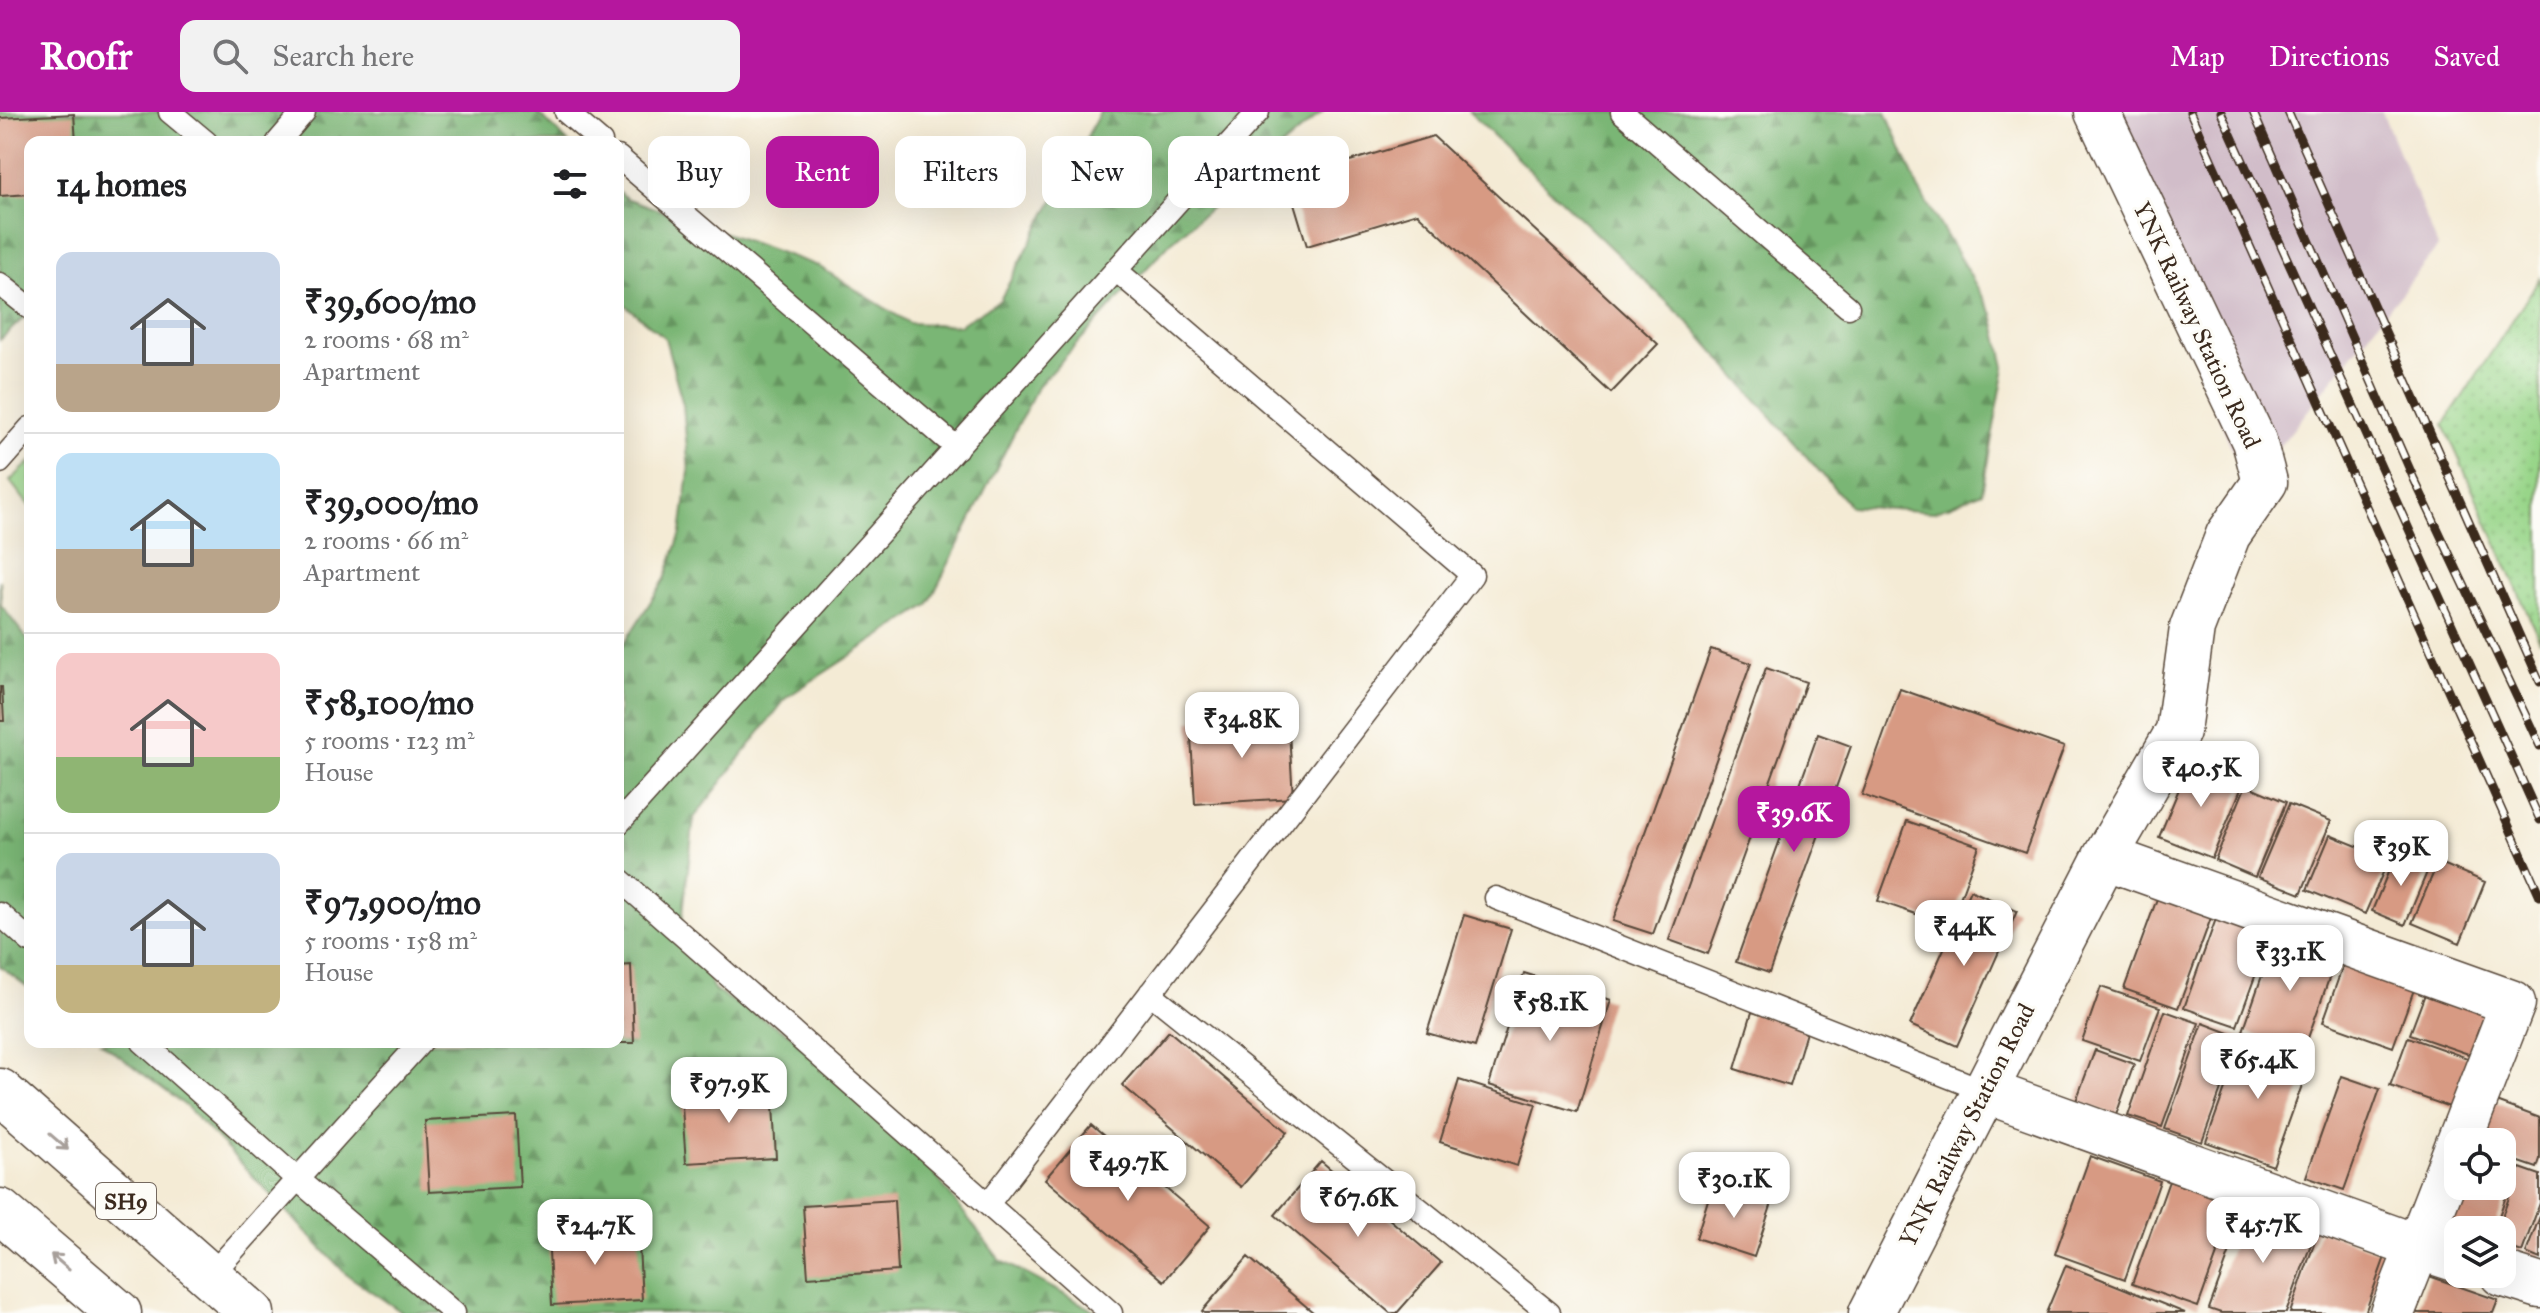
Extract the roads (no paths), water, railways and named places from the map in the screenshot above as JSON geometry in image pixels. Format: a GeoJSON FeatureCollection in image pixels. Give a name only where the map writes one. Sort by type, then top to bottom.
{"type":"FeatureCollection","features":[{"type":"Feature","properties":{"kind":"street","name":"YNK Railway Station Road"},"geometry":{"type":"LineString","coordinates":[[1871,1313],[2105,857],[2178,731],[2192,628],[2228,535],[2265,482],[2254,441],[2097,112]]}},
{"type":"Feature","properties":{"kind":"street"},"geometry":{"type":"LineString","coordinates":[[2105,857],[2513,1003],[2464,1128]]}},
{"type":"Feature","properties":{"kind":"street","name":"SH9"},"geometry":{"type":"LineString","coordinates":[[0,1091],[252,1313]]}},
{"type":"Feature","properties":{"kind":"street"},"geometry":{"type":"LineString","coordinates":[[1985,1091],[2438,1253]]}},
{"type":"Feature","properties":{"kind":"street"},"geometry":{"type":"LineString","coordinates":[[2392,1313],[2438,1253],[2448,1200]]}},
{"type":"Feature","properties":{"kind":"street"},"geometry":{"type":"LineString","coordinates":[[0,1211],[119,1313]]}},
{"type":"Feature","properties":{"kind":"street"},"geometry":{"type":"LineString","coordinates":[[2516,1278],[2540,1286]]}},
{"type":"Feature","properties":{"kind":"lane"},"geometry":{"type":"LineString","coordinates":[[170,112],[199,136]]}},
{"type":"Feature","properties":{"kind":"lane"},"geometry":{"type":"LineString","coordinates":[[283,136],[304,112]]}},
{"type":"Feature","properties":{"kind":"lane"},"geometry":{"type":"LineString","coordinates":[[566,112],[594,136]]}},
{"type":"Feature","properties":{"kind":"lane"},"geometry":{"type":"LineString","coordinates":[[624,817],[1258,112]]}},
{"type":"Feature","properties":{"kind":"lane"},"geometry":{"type":"LineString","coordinates":[[1622,112],[1848,307]]}},
{"type":"Feature","properties":{"kind":"lane"},"geometry":{"type":"LineString","coordinates":[[624,162],[957,448]]}},
{"type":"Feature","properties":{"kind":"lane"},"geometry":{"type":"LineString","coordinates":[[988,1204],[1472,575],[1117,271]]}},
{"type":"Feature","properties":{"kind":"lane"},"geometry":{"type":"LineString","coordinates":[[0,284],[24,303]]}},
{"type":"Feature","properties":{"kind":"lane"},"geometry":{"type":"LineString","coordinates":[[0,462],[24,435]]}},
{"type":"Feature","properties":{"kind":"lane"},"geometry":{"type":"LineString","coordinates":[[624,883],[1111,1313]]}},
{"type":"Feature","properties":{"kind":"lane"},"geometry":{"type":"LineString","coordinates":[[1496,898],[1985,1091]]}},
{"type":"Feature","properties":{"kind":"lane"},"geometry":{"type":"LineString","coordinates":[[0,914],[24,936]]}},
{"type":"Feature","properties":{"kind":"lane"},"geometry":{"type":"LineString","coordinates":[[1150,993],[1549,1313]]}},
{"type":"Feature","properties":{"kind":"lane"},"geometry":{"type":"LineString","coordinates":[[150,1048],[454,1313]]}},
{"type":"Feature","properties":{"kind":"lane"},"geometry":{"type":"LineString","coordinates":[[211,1275],[416,1048]]}},
{"type":"Feature","properties":{"kind":"railway"},"geometry":{"type":"LineString","coordinates":[[2190,112],[2540,896]]}},
{"type":"Feature","properties":{"kind":"railway"},"geometry":{"type":"LineString","coordinates":[[2221,112],[2540,820]]}},
{"type":"Feature","properties":{"kind":"railway"},"geometry":{"type":"LineString","coordinates":[[2253,112],[2414,479],[2540,746]]}},
{"type":"Feature","properties":{"kind":"railway"},"geometry":{"type":"LineString","coordinates":[[2288,112],[2540,682]]}}]}
